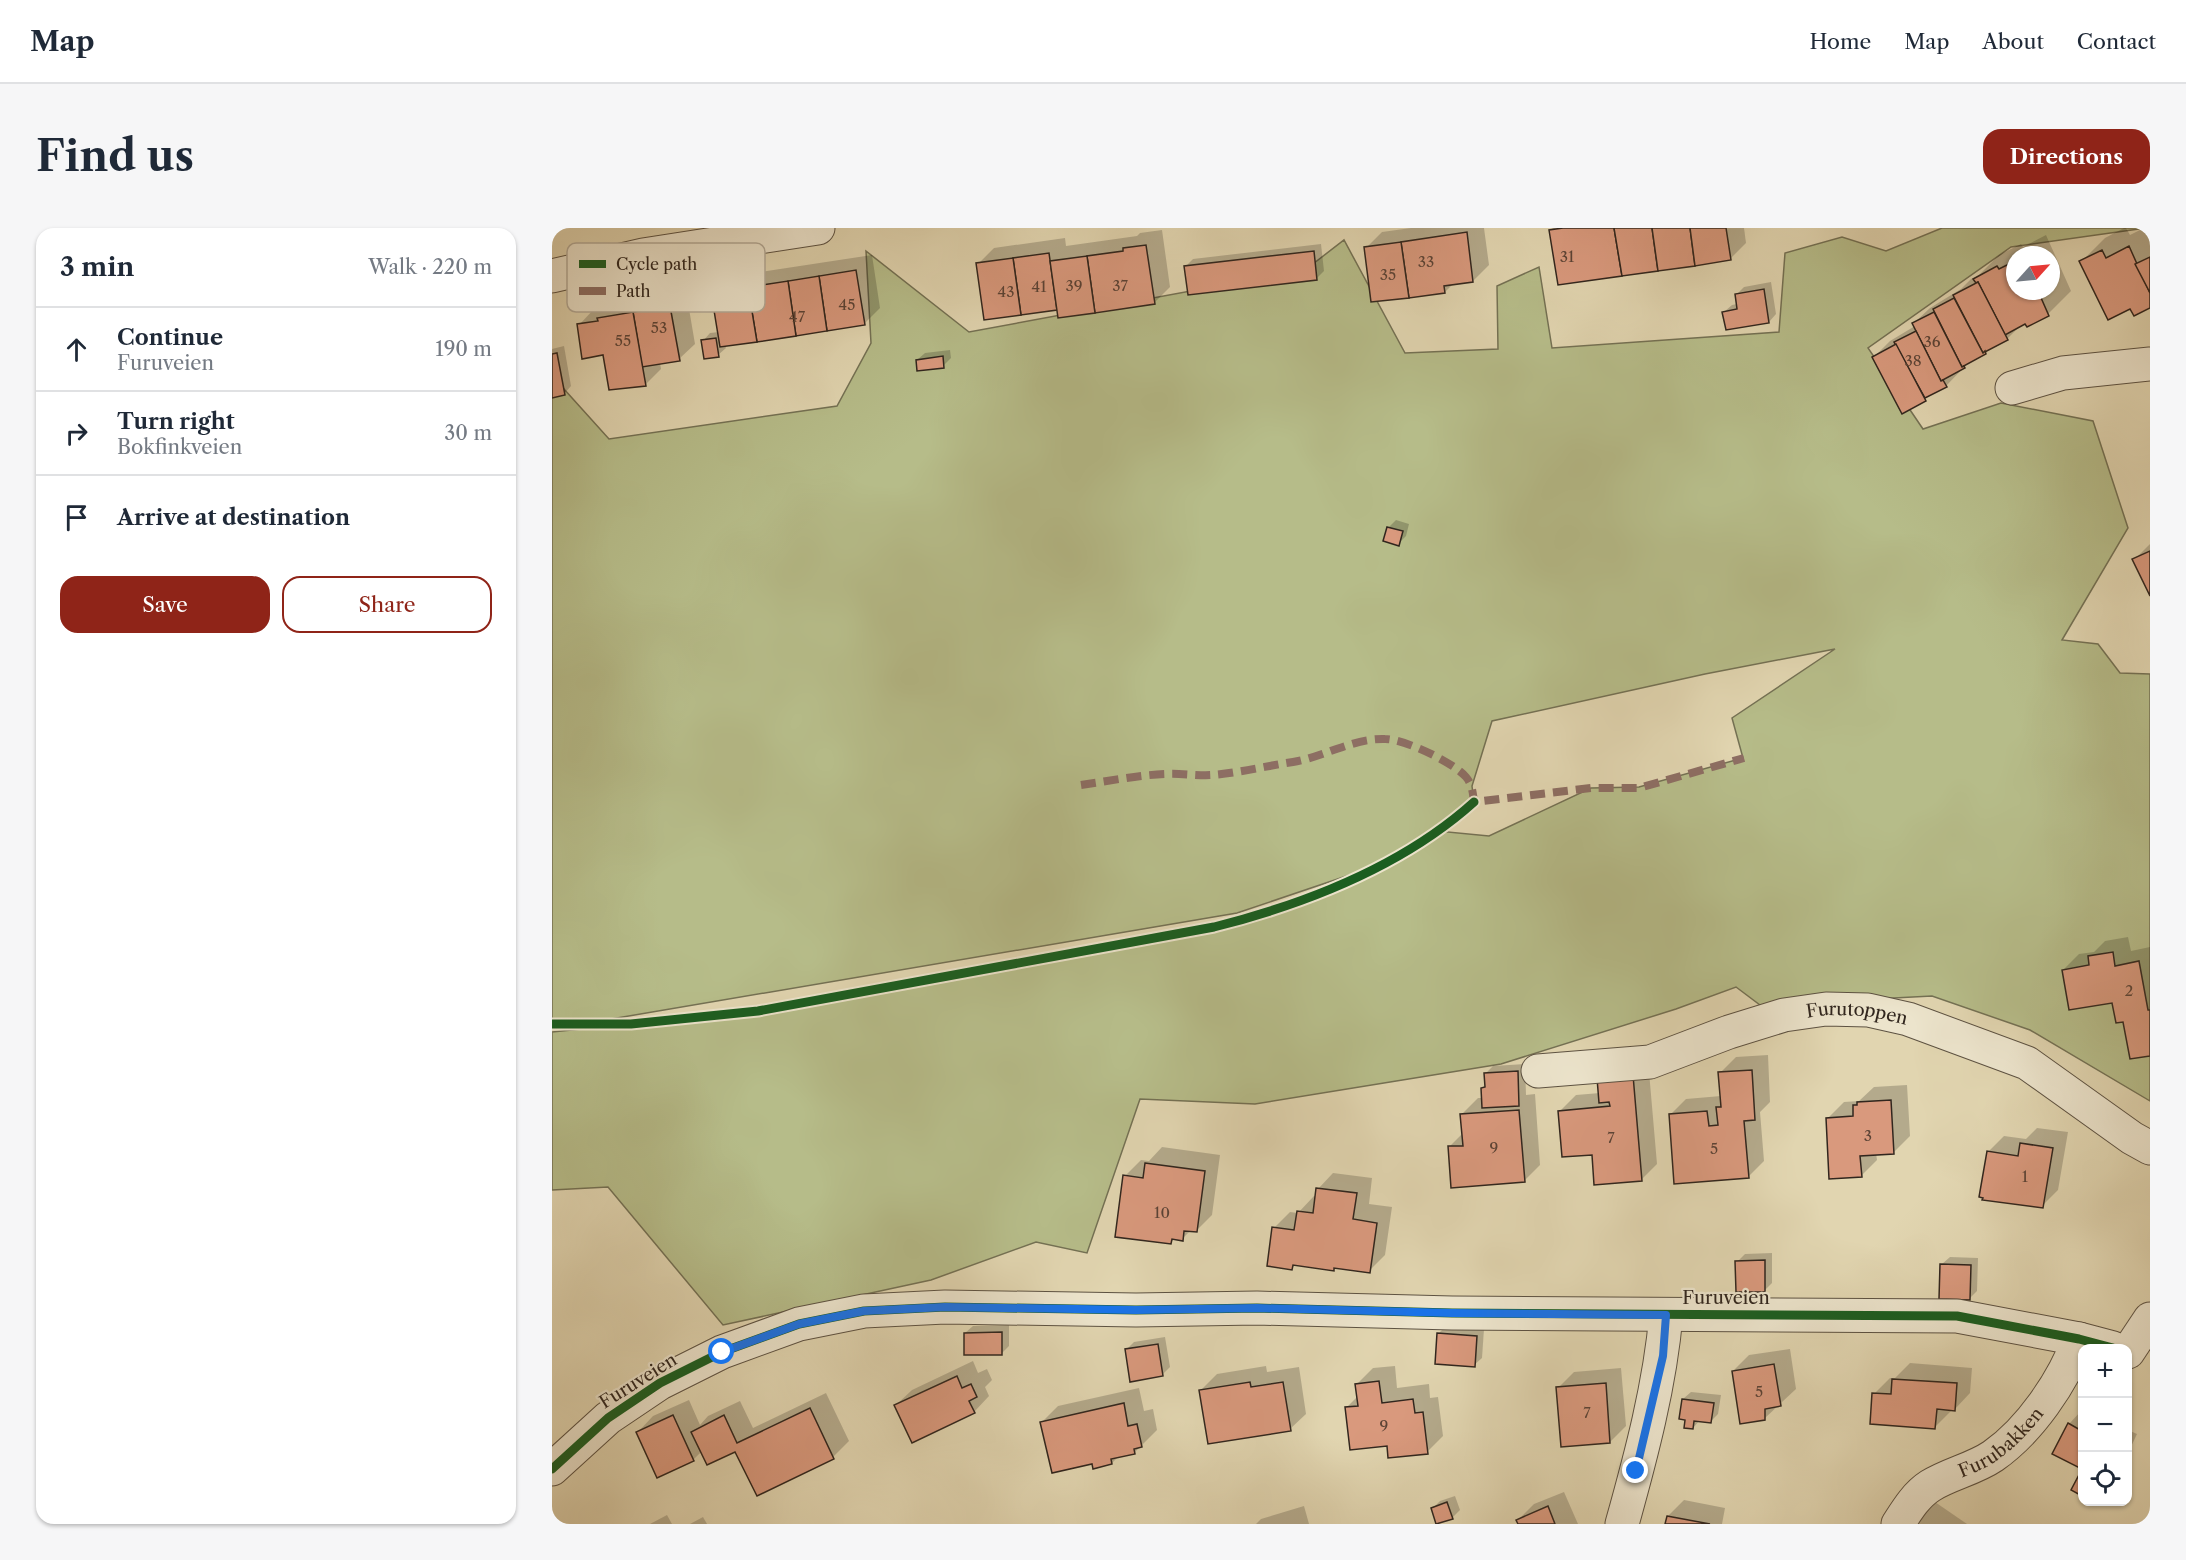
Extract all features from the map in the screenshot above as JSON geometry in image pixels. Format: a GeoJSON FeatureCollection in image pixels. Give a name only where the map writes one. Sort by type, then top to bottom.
{"type":"FeatureCollection","features":[{"type":"Feature","properties":{"kind":"street"},"geometry":{"type":"LineString","coordinates":[[721,243],[818,228]]}},
{"type":"Feature","properties":{"kind":"street"},"geometry":{"type":"LineString","coordinates":[[552,276],[567,273]]}},
{"type":"Feature","properties":{"kind":"street"},"geometry":{"type":"LineString","coordinates":[[2012,388],[2063,373],[2150,364]]}},
{"type":"Feature","properties":{"kind":"street","name":"Furutoppen"},"geometry":{"type":"LineString","coordinates":[[1538,1071],[1650,1062],[1702,1029],[1826,1009],[1868,1010],[1908,1019],[2027,1063],[2132,1138],[2150,1148]]}},
{"type":"Feature","properties":{"kind":"street","name":"Furuveien"},"geometry":{"type":"LineString","coordinates":[[552,1468],[609,1418],[660,1383],[722,1352],[799,1324],[864,1311],[945,1307],[1136,1310],[1257,1308],[1452,1313],[1957,1316],[2098,1344]]}},
{"type":"Feature","properties":{"kind":"street"},"geometry":{"type":"LineString","coordinates":[[1622,1524],[1663,1356],[1666,1315]]}},
{"type":"Feature","properties":{"kind":"street"},"geometry":{"type":"LineString","coordinates":[[2132,1345],[2150,1319]]}},
{"type":"Feature","properties":{"kind":"street","name":"Furubakken"},"geometry":{"type":"LineString","coordinates":[[1898,1524],[1914,1500],[1931,1486],[1993,1456],[2019,1432],[2056,1388],[2079,1339]]}},
{"type":"Feature","properties":{"kind":"street"},"geometry":{"type":"LineString","coordinates":[[2132,1355],[2150,1367]]}},
{"type":"Feature","properties":{"kind":"green space"},"geometry":{"type":"Polygon","coordinates":[[[1942,228],[2146,228],[2006,246],[2006,251],[1868,348],[1923,429],[2001,403],[2093,421],[2128,528],[2062,640],[2098,644],[2120,673],[2150,674],[2150,1101],[2030,1030],[1932,996],[1760,1005],[1736,987],[1676,1009],[1501,1064],[1255,1104],[1140,1099],[1087,1253],[1036,1242],[931,1280],[723,1325],[608,1187],[552,1190],[552,1032],[758,1011],[1214,927],[1260,916],[1302,901],[1382,864],[1237,913],[552,1029],[552,379],[554,378],[609,439],[837,406],[871,343],[866,251],[969,332],[1305,270],[1344,240],[1405,353],[1498,349],[1497,286],[1539,267],[1552,348],[1779,332],[1785,253],[1842,237],[1886,251],[1942,228]],[[1835,649],[1705,674],[1492,721],[1472,786],[1474,802],[1437,831],[1489,836],[1591,788],[1639,787],[1743,758],[1732,718],[1835,649]]]}},
{"type":"Feature","properties":{"kind":"building"},"geometry":{"type":"Polygon","coordinates":[[[1614,228],[1622,276],[1558,285],[1549,230],[1614,228]]]}},
{"type":"Feature","properties":{"kind":"building"},"geometry":{"type":"Polygon","coordinates":[[[1614,228],[1652,228],[1658,271],[1622,276],[1614,228]]]}},
{"type":"Feature","properties":{"kind":"building"},"geometry":{"type":"Polygon","coordinates":[[[1652,228],[1690,228],[1695,266],[1658,271],[1652,228]]]}},
{"type":"Feature","properties":{"kind":"building"},"geometry":{"type":"Polygon","coordinates":[[[1690,228],[1726,228],[1731,260],[1695,266],[1690,228]]]}},
{"type":"Feature","properties":{"kind":"building"},"geometry":{"type":"Polygon","coordinates":[[[1467,232],[1473,282],[1444,286],[1445,293],[1409,298],[1401,242],[1467,232]]]}},
{"type":"Feature","properties":{"kind":"building"},"geometry":{"type":"Polygon","coordinates":[[[1401,242],[1409,298],[1371,302],[1364,247],[1401,242]]]}},
{"type":"Feature","properties":{"kind":"building"},"geometry":{"type":"Polygon","coordinates":[[[1146,245],[1155,304],[1095,313],[1087,256],[1146,245]]]}},
{"type":"Feature","properties":{"kind":"building"},"geometry":{"type":"Polygon","coordinates":[[[2129,246],[2150,293],[2150,308],[2134,316],[2130,309],[2108,320],[2079,261],[2102,250],[2106,258],[2129,246]]]}},
{"type":"Feature","properties":{"kind":"building"},"geometry":{"type":"Polygon","coordinates":[[[1314,251],[1317,280],[1188,295],[1184,266],[1314,251]]]}},
{"type":"Feature","properties":{"kind":"building"},"geometry":{"type":"Polygon","coordinates":[[[1049,253],[1057,310],[1021,315],[1013,258],[1049,253]]]}},
{"type":"Feature","properties":{"kind":"building"},"geometry":{"type":"Polygon","coordinates":[[[1087,256],[1095,313],[1058,318],[1050,261],[1087,256]]]}},
{"type":"Feature","properties":{"kind":"building"},"geometry":{"type":"Polygon","coordinates":[[[2150,257],[2150,293],[2135,264],[2150,257]]]}},
{"type":"Feature","properties":{"kind":"building"},"geometry":{"type":"Polygon","coordinates":[[[1013,258],[1021,315],[984,320],[976,263],[1013,258]]]}},
{"type":"Feature","properties":{"kind":"building"},"geometry":{"type":"Polygon","coordinates":[[[1997,266],[1999,269],[2006,266],[2006,300],[2042,300],[2049,316],[2027,327],[2025,324],[2005,335],[1978,282],[1976,283],[1973,279],[1997,266]]]}},
{"type":"Feature","properties":{"kind":"building"},"geometry":{"type":"Polygon","coordinates":[[[856,270],[865,325],[827,331],[819,276],[856,270]]]}},
{"type":"Feature","properties":{"kind":"building"},"geometry":{"type":"Polygon","coordinates":[[[819,276],[827,331],[796,336],[788,281],[819,276]]]}},
{"type":"Feature","properties":{"kind":"building"},"geometry":{"type":"Polygon","coordinates":[[[788,281],[796,336],[757,342],[752,312],[765,312],[765,284],[788,281]]]}},
{"type":"Feature","properties":{"kind":"building"},"geometry":{"type":"Polygon","coordinates":[[[1978,282],[2008,340],[1983,353],[1953,295],[1978,282]]]}},
{"type":"Feature","properties":{"kind":"building"},"geometry":{"type":"Polygon","coordinates":[[[1764,289],[1769,323],[1726,330],[1722,312],[1737,309],[1735,294],[1764,289]]]}},
{"type":"Feature","properties":{"kind":"building"},"geometry":{"type":"Polygon","coordinates":[[[1954,298],[1983,353],[1985,351],[1986,354],[1962,367],[1933,309],[1954,298]]]}},
{"type":"Feature","properties":{"kind":"building"},"geometry":{"type":"Polygon","coordinates":[[[633,312],[671,312],[680,361],[642,367],[633,312]]]}},
{"type":"Feature","properties":{"kind":"building"},"geometry":{"type":"Polygon","coordinates":[[[633,312],[646,386],[609,390],[603,355],[582,359],[577,324],[633,312]]]}},
{"type":"Feature","properties":{"kind":"building"},"geometry":{"type":"Polygon","coordinates":[[[714,312],[752,312],[757,342],[720,347],[714,312]]]}},
{"type":"Feature","properties":{"kind":"building"},"geometry":{"type":"Polygon","coordinates":[[[1934,312],[1962,367],[1965,368],[1941,381],[1912,323],[1934,312]]]}},
{"type":"Feature","properties":{"kind":"building"},"geometry":{"type":"Polygon","coordinates":[[[1916,331],[1941,381],[1943,380],[1947,387],[1925,398],[1894,342],[1916,331]]]}},
{"type":"Feature","properties":{"kind":"building"},"geometry":{"type":"Polygon","coordinates":[[[716,338],[719,357],[704,359],[701,340],[716,338]]]}},
{"type":"Feature","properties":{"kind":"building"},"geometry":{"type":"Polygon","coordinates":[[[1896,344],[1926,401],[1902,414],[1872,357],[1896,344]]]}},
{"type":"Feature","properties":{"kind":"building"},"geometry":{"type":"Polygon","coordinates":[[[557,353],[565,395],[552,398],[552,354],[557,353]]]}},
{"type":"Feature","properties":{"kind":"building"},"geometry":{"type":"Polygon","coordinates":[[[943,356],[944,368],[917,371],[916,360],[943,356]]]}},
{"type":"Feature","properties":{"kind":"building"},"geometry":{"type":"Polygon","coordinates":[[[1387,527],[1403,531],[1399,546],[1383,541],[1387,527]]]}},
{"type":"Feature","properties":{"kind":"building"},"geometry":{"type":"Polygon","coordinates":[[[2150,551],[2150,596],[2132,559],[2150,551]]]}},
{"type":"Feature","properties":{"kind":"building"},"geometry":{"type":"Polygon","coordinates":[[[2113,952],[2115,966],[2139,961],[2148,1010],[2150,1010],[2150,1056],[2130,1059],[2123,1022],[2116,1023],[2112,1003],[2069,1010],[2062,970],[2089,965],[2088,956],[2113,952]]]}},
{"type":"Feature","properties":{"kind":"building"},"geometry":{"type":"Polygon","coordinates":[[[1752,1070],[1755,1120],[1744,1121],[1749,1178],[1674,1184],[1669,1114],[1707,1111],[1709,1126],[1718,1125],[1716,1107],[1721,1107],[1718,1072],[1752,1070]]]}},
{"type":"Feature","properties":{"kind":"building"},"geometry":{"type":"Polygon","coordinates":[[[1518,1071],[1519,1106],[1482,1108],[1481,1088],[1485,1087],[1484,1073],[1518,1071]]]}},
{"type":"Feature","properties":{"kind":"building"},"geometry":{"type":"Polygon","coordinates":[[[1633,1075],[1642,1181],[1594,1185],[1592,1155],[1562,1157],[1558,1111],[1610,1106],[1609,1102],[1599,1103],[1597,1078],[1633,1075]]]}},
{"type":"Feature","properties":{"kind":"building"},"geometry":{"type":"Polygon","coordinates":[[[1891,1100],[1894,1154],[1860,1156],[1862,1177],[1829,1179],[1826,1118],[1853,1116],[1853,1105],[1857,1105],[1857,1102],[1891,1100]]]}},
{"type":"Feature","properties":{"kind":"building"},"geometry":{"type":"Polygon","coordinates":[[[1519,1110],[1525,1182],[1451,1188],[1448,1146],[1463,1146],[1460,1114],[1519,1110]]]}},
{"type":"Feature","properties":{"kind":"building"},"geometry":{"type":"Polygon","coordinates":[[[2020,1143],[2053,1148],[2043,1208],[1982,1200],[1983,1198],[1979,1197],[1987,1151],[2018,1156],[2020,1143]]]}},
{"type":"Feature","properties":{"kind":"building"},"geometry":{"type":"Polygon","coordinates":[[[1145,1163],[1205,1171],[1197,1232],[1184,1231],[1183,1241],[1172,1239],[1171,1244],[1115,1237],[1123,1175],[1143,1178],[1145,1163]]]}},
{"type":"Feature","properties":{"kind":"building"},"geometry":{"type":"Polygon","coordinates":[[[1316,1188],[1357,1193],[1353,1219],[1377,1223],[1370,1273],[1293,1265],[1292,1270],[1267,1266],[1272,1227],[1294,1230],[1297,1211],[1313,1213],[1316,1188]]]}},
{"type":"Feature","properties":{"kind":"building"},"geometry":{"type":"Polygon","coordinates":[[[1765,1260],[1765,1292],[1736,1292],[1735,1261],[1765,1260]]]}},
{"type":"Feature","properties":{"kind":"building"},"geometry":{"type":"Polygon","coordinates":[[[1940,1264],[1971,1265],[1970,1300],[1939,1299],[1940,1264]]]}},
{"type":"Feature","properties":{"kind":"building"},"geometry":{"type":"Polygon","coordinates":[[[1002,1332],[1002,1355],[964,1355],[964,1333],[1002,1332]]]}},
{"type":"Feature","properties":{"kind":"building"},"geometry":{"type":"Polygon","coordinates":[[[1437,1333],[1477,1336],[1475,1367],[1435,1364],[1437,1333]]]}},
{"type":"Feature","properties":{"kind":"building"},"geometry":{"type":"Polygon","coordinates":[[[1158,1344],[1163,1376],[1130,1382],[1125,1349],[1158,1344]]]}},
{"type":"Feature","properties":{"kind":"building"},"geometry":{"type":"Polygon","coordinates":[[[1774,1364],[1781,1406],[1765,1409],[1765,1420],[1740,1424],[1732,1371],[1774,1364]]]}},
{"type":"Feature","properties":{"kind":"building"},"geometry":{"type":"Polygon","coordinates":[[[957,1376],[962,1388],[971,1384],[977,1397],[969,1401],[975,1413],[912,1443],[894,1405],[957,1376]]]}},
{"type":"Feature","properties":{"kind":"building"},"geometry":{"type":"Polygon","coordinates":[[[1892,1379],[1957,1383],[1955,1411],[1937,1409],[1935,1429],[1870,1424],[1872,1393],[1891,1394],[1892,1379]]]}},
{"type":"Feature","properties":{"kind":"building"},"geometry":{"type":"Polygon","coordinates":[[[1379,1381],[1382,1403],[1413,1399],[1415,1413],[1423,1412],[1428,1454],[1388,1458],[1387,1446],[1350,1450],[1345,1407],[1358,1406],[1355,1384],[1379,1381]]]}},
{"type":"Feature","properties":{"kind":"building"},"geometry":{"type":"Polygon","coordinates":[[[1250,1382],[1251,1387],[1283,1382],[1291,1431],[1208,1444],[1199,1390],[1250,1382]]]}},
{"type":"Feature","properties":{"kind":"building"},"geometry":{"type":"Polygon","coordinates":[[[1606,1383],[1610,1443],[1561,1447],[1556,1387],[1606,1383]]]}},
{"type":"Feature","properties":{"kind":"building"},"geometry":{"type":"Polygon","coordinates":[[[1682,1399],[1714,1403],[1711,1423],[1694,1421],[1693,1429],[1684,1428],[1685,1420],[1679,1419],[1682,1399]]]}},
{"type":"Feature","properties":{"kind":"building"},"geometry":{"type":"Polygon","coordinates":[[[1124,1403],[1128,1426],[1137,1424],[1142,1447],[1134,1449],[1135,1454],[1111,1459],[1112,1464],[1093,1469],[1092,1464],[1052,1473],[1040,1422],[1124,1403]]]}},
{"type":"Feature","properties":{"kind":"building"},"geometry":{"type":"Polygon","coordinates":[[[810,1408],[834,1459],[757,1496],[735,1452],[707,1465],[691,1432],[724,1415],[737,1443],[810,1408]]]}},
{"type":"Feature","properties":{"kind":"building"},"geometry":{"type":"Polygon","coordinates":[[[673,1415],[694,1461],[657,1478],[636,1432],[673,1415]]]}},
{"type":"Feature","properties":{"kind":"building"},"geometry":{"type":"Polygon","coordinates":[[[2068,1423],[2078,1429],[2078,1467],[2052,1454],[2068,1423]]]}},
{"type":"Feature","properties":{"kind":"building"},"geometry":{"type":"Polygon","coordinates":[[[2078,1477],[2078,1494],[2071,1490],[2078,1477]]]}},
{"type":"Feature","properties":{"kind":"building"},"geometry":{"type":"Polygon","coordinates":[[[1447,1502],[1453,1519],[1436,1524],[1431,1508],[1447,1502]]]}},
{"type":"Feature","properties":{"kind":"building"},"geometry":{"type":"Polygon","coordinates":[[[1548,1506],[1555,1524],[1518,1524],[1516,1520],[1548,1506]]]}},
{"type":"Feature","properties":{"kind":"building"},"geometry":{"type":"Polygon","coordinates":[[[1667,1516],[1710,1524],[1665,1524],[1667,1516]]]}},
{"type":"Feature","properties":{"kind":"marked path"},"geometry":{"type":"LineString","coordinates":[[1081,785],[1155,775],[1232,773],[1305,760],[1373,739],[1404,743],[1440,758],[1466,777],[1473,792],[1474,802],[1591,788],[1639,788],[1744,758]]}},
{"type":"Feature","properties":{"kind":"cycle path"},"geometry":{"type":"LineString","coordinates":[[552,1024],[631,1024],[758,1011],[1214,927],[1283,907],[1352,880],[1416,845],[1446,825],[1474,802]]}},
{"type":"Feature","properties":{"kind":"cycle path"},"geometry":{"type":"LineString","coordinates":[[552,1469],[608,1418],[660,1383],[722,1352],[799,1324],[864,1311],[945,1307],[1136,1310],[1257,1308],[1452,1313],[1957,1316],[2098,1344]]}},
{"type":"Feature","properties":{"kind":"route"},"geometry":{"type":"LineString","coordinates":[[722,1352],[799,1324],[864,1311],[945,1307],[1136,1310],[1257,1308],[1666,1315],[1663,1356],[1636,1471]]}}]}
